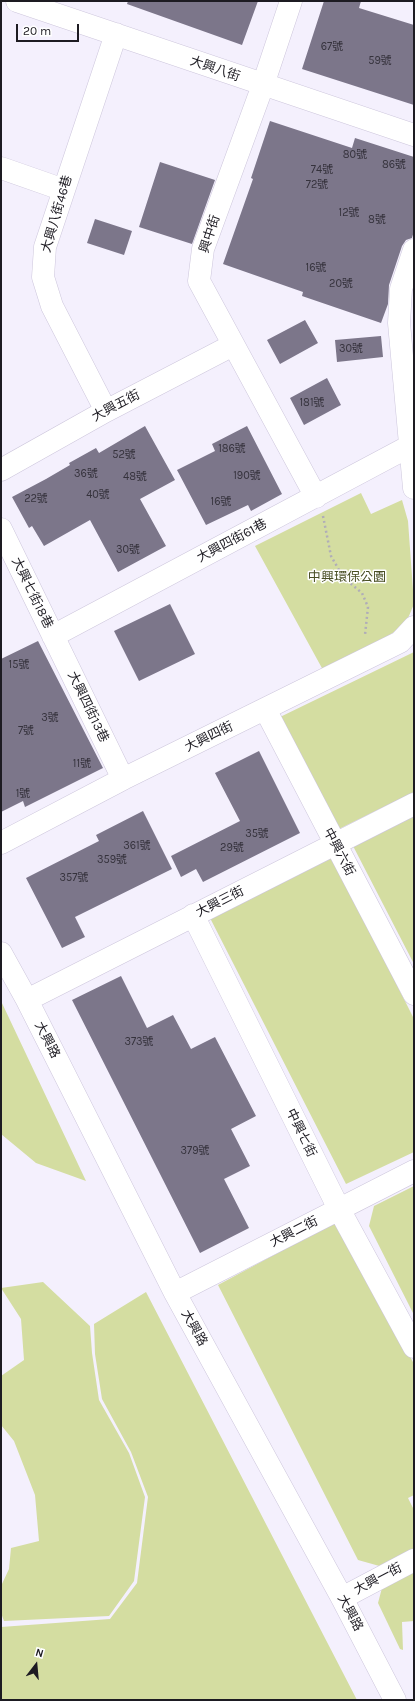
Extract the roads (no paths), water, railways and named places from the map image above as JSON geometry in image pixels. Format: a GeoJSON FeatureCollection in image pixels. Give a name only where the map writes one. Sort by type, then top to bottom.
{"type":"FeatureCollection","features":[{"type":"Feature","properties":{"kind":"street","name":"大興八街"},"geometry":{"type":"LineString","coordinates":[[17,1],[414,135]]}},
{"type":"Feature","properties":{"kind":"street","name":"興中街"},"geometry":{"type":"LineString","coordinates":[[291,1],[263,85],[203,249],[199,281],[316,497]]}},
{"type":"Feature","properties":{"kind":"street","name":"大興八街46巷"},"geometry":{"type":"LineString","coordinates":[[106,411],[52,306],[43,277],[45,248],[116,34]]}},
{"type":"Feature","properties":{"kind":"street"},"geometry":{"type":"LineString","coordinates":[[1,168],[64,190]]}},
{"type":"Feature","properties":{"kind":"street"},"geometry":{"type":"LineString","coordinates":[[414,250],[401,289],[399,323],[414,488]]}},
{"type":"Feature","properties":{"kind":"street","name":"大興五街"},"geometry":{"type":"LineString","coordinates":[[1,470],[106,411],[233,345]]}},
{"type":"Feature","properties":{"kind":"street","name":"大興四街61巷"},"geometry":{"type":"LineString","coordinates":[[53,636],[410,446]]}},
{"type":"Feature","properties":{"kind":"street","name":"大興七街18巷"},"geometry":{"type":"LineString","coordinates":[[1,529],[53,636]]}},
{"type":"Feature","properties":{"kind":"street","name":"大興四街"},"geometry":{"type":"LineString","coordinates":[[1,843],[123,779],[400,642],[414,627]]}},
{"type":"Feature","properties":{"kind":"street","name":"大興四街13巷"},"geometry":{"type":"LineString","coordinates":[[53,636],[123,779]]}},
{"type":"Feature","properties":{"kind":"street","name":"中興六街"},"geometry":{"type":"LineString","coordinates":[[265,709],[414,994]]}},
{"type":"Feature","properties":{"kind":"street","name":"大興三街"},"geometry":{"type":"LineString","coordinates":[[27,1000],[414,804]]}},
{"type":"Feature","properties":{"kind":"street","name":"中興七街"},"geometry":{"type":"LineString","coordinates":[[193,915],[339,1209],[414,1347]]}},
{"type":"Feature","properties":{"kind":"street","name":"大興路"},"geometry":{"type":"LineString","coordinates":[[1,953],[27,1000],[175,1293],[342,1598],[395,1700]]}},
{"type":"Feature","properties":{"kind":"street","name":"大興二街"},"geometry":{"type":"LineString","coordinates":[[175,1293],[414,1171]]}},
{"type":"Feature","properties":{"kind":"street","name":"大興一街"},"geometry":{"type":"LineString","coordinates":[[342,1598],[414,1560]]}},
{"type":"Feature","properties":{"kind":"park label","name":"中興環保公園"},"geometry":{"type":"Point","coordinates":[347,577]}}]}
